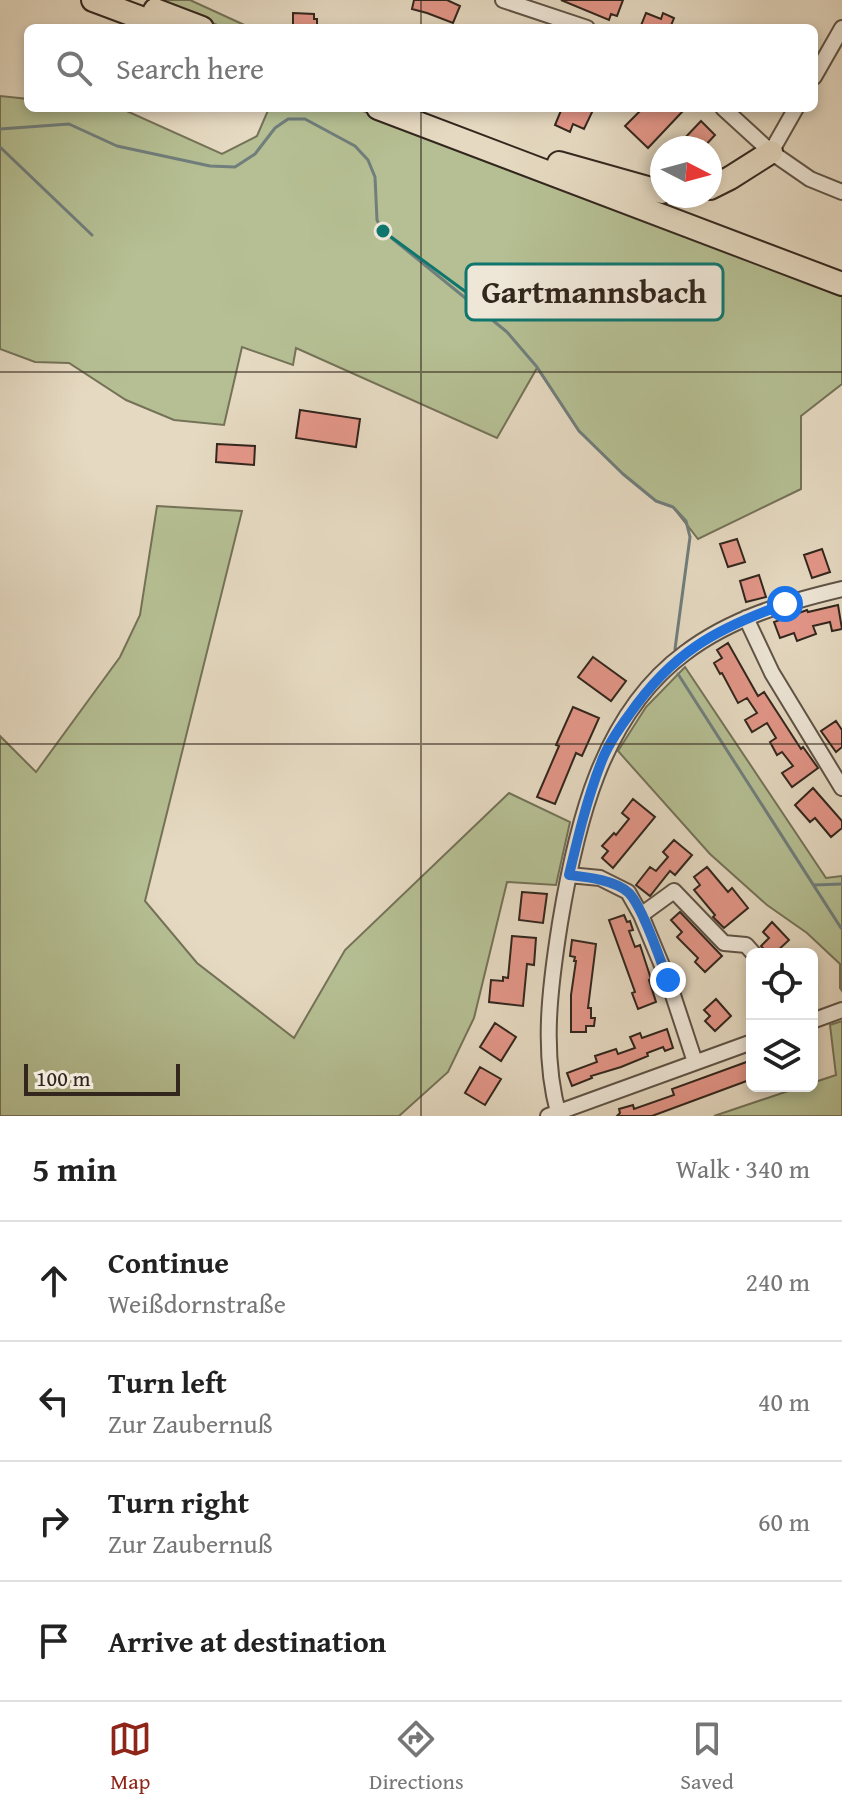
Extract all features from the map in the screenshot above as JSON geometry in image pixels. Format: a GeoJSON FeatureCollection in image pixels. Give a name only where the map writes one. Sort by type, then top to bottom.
{"type":"FeatureCollection","features":[{"type":"Feature","properties":{"kind":"highway"},"geometry":{"type":"LineString","coordinates":[[93,0],[157,24]]}},
{"type":"Feature","properties":{"kind":"highway"},"geometry":{"type":"LineString","coordinates":[[129,0],[192,24]]}},
{"type":"Feature","properties":{"kind":"highway"},"geometry":{"type":"LineString","coordinates":[[389,112],[842,284]]}},
{"type":"Feature","properties":{"kind":"highway"},"geometry":{"type":"LineString","coordinates":[[421,112],[842,270]]}},
{"type":"Feature","properties":{"kind":"highway"},"geometry":{"type":"LineString","coordinates":[[722,182],[771,152]]}},
{"type":"Feature","properties":{"kind":"highway"},"geometry":{"type":"LineString","coordinates":[[544,159],[650,189]]}},
{"type":"Feature","properties":{"kind":"street"},"geometry":{"type":"LineString","coordinates":[[503,0],[575,24]]}},
{"type":"Feature","properties":{"kind":"street"},"geometry":{"type":"LineString","coordinates":[[818,70],[842,28]]}},
{"type":"Feature","properties":{"kind":"street"},"geometry":{"type":"LineString","coordinates":[[727,112],[771,152],[810,179],[842,192]]}},
{"type":"Feature","properties":{"kind":"street"},"geometry":{"type":"LineString","coordinates":[[771,152],[794,112]]}},
{"type":"Feature","properties":{"kind":"street"},"geometry":{"type":"LineString","coordinates":[[746,1044],[555,1114],[549,1063],[550,982],[569,875],[580,826],[602,760],[620,727],[647,689],[684,653],[746,618],[842,589]]}},
{"type":"Feature","properties":{"kind":"street"},"geometry":{"type":"LineString","coordinates":[[746,618],[772,673],[842,788]]}},
{"type":"Feature","properties":{"kind":"street"},"geometry":{"type":"LineString","coordinates":[[569,875],[600,878],[628,892],[668,980],[695,1062]]}},
{"type":"Feature","properties":{"kind":"street"},"geometry":{"type":"LineString","coordinates":[[641,915],[674,891],[724,943],[746,945],[749,948]]}},
{"type":"Feature","properties":{"kind":"street"},"geometry":{"type":"LineString","coordinates":[[815,1020],[842,1010]]}},
{"type":"Feature","properties":{"kind":"green space"},"geometry":{"type":"Polygon","coordinates":[[[152,0],[190,0],[242,24],[215,24],[152,0]]]}},
{"type":"Feature","properties":{"kind":"green space"},"geometry":{"type":"Polygon","coordinates":[[[0,96],[24,99],[24,112],[129,112],[222,154],[257,136],[267,112],[366,112],[842,292],[842,384],[801,416],[801,489],[698,539],[673,507],[656,501],[579,431],[537,368],[497,438],[296,348],[293,365],[242,347],[224,425],[174,420],[126,400],[69,363],[35,362],[0,349],[0,96]]]}},
{"type":"Feature","properties":{"kind":"green space"},"geometry":{"type":"Polygon","coordinates":[[[157,506],[242,511],[145,901],[197,963],[294,1038],[345,950],[509,793],[570,822],[556,885],[507,882],[474,1018],[448,1072],[399,1116],[0,1116],[0,736],[36,772],[120,657],[140,615],[157,506]]]}},
{"type":"Feature","properties":{"kind":"green space"},"geometry":{"type":"Polygon","coordinates":[[[685,667],[826,878],[842,876],[842,991],[840,964],[710,854],[618,751],[646,707],[685,667]]]}},
{"type":"Feature","properties":{"kind":"green space"},"geometry":{"type":"Polygon","coordinates":[[[842,1021],[842,1116],[714,1116],[785,1092],[818,1092],[818,1081],[836,1075],[830,1025],[842,1021]]]}},
{"type":"Feature","properties":{"kind":"building"},"geometry":{"type":"Polygon","coordinates":[[[414,0],[447,0],[460,6],[453,23],[412,9],[414,0]]]}},
{"type":"Feature","properties":{"kind":"building"},"geometry":{"type":"Polygon","coordinates":[[[561,0],[623,0],[617,16],[611,14],[609,20],[561,0]]]}},
{"type":"Feature","properties":{"kind":"building"},"geometry":{"type":"Polygon","coordinates":[[[293,13],[314,14],[314,19],[317,19],[317,24],[293,24],[293,13]]]}},
{"type":"Feature","properties":{"kind":"building"},"geometry":{"type":"Polygon","coordinates":[[[646,13],[661,19],[663,13],[674,18],[672,24],[642,24],[646,13]]]}},
{"type":"Feature","properties":{"kind":"building"},"geometry":{"type":"Polygon","coordinates":[[[560,112],[592,112],[584,129],[573,124],[570,132],[555,125],[560,112]]]}},
{"type":"Feature","properties":{"kind":"building"},"geometry":{"type":"Polygon","coordinates":[[[639,112],[682,112],[659,136],[650,136],[648,148],[625,126],[639,112]]]}},
{"type":"Feature","properties":{"kind":"building"},"geometry":{"type":"Polygon","coordinates":[[[701,121],[715,135],[714,136],[687,136],[701,121]]]}},
{"type":"Feature","properties":{"kind":"building"},"geometry":{"type":"Polygon","coordinates":[[[300,410],[360,419],[356,447],[296,438],[300,410]]]}},
{"type":"Feature","properties":{"kind":"building"},"geometry":{"type":"Polygon","coordinates":[[[217,444],[255,446],[254,465],[216,462],[217,444]]]}},
{"type":"Feature","properties":{"kind":"building"},"geometry":{"type":"Polygon","coordinates":[[[737,539],[745,562],[728,567],[720,544],[737,539]]]}},
{"type":"Feature","properties":{"kind":"building"},"geometry":{"type":"Polygon","coordinates":[[[822,549],[830,572],[812,578],[804,555],[822,549]]]}},
{"type":"Feature","properties":{"kind":"building"},"geometry":{"type":"Polygon","coordinates":[[[759,575],[766,597],[746,602],[740,581],[759,575]]]}},
{"type":"Feature","properties":{"kind":"building"},"geometry":{"type":"Polygon","coordinates":[[[838,605],[842,629],[832,631],[830,622],[813,626],[816,634],[797,641],[794,633],[780,638],[774,622],[807,610],[838,605]]]}},
{"type":"Feature","properties":{"kind":"building"},"geometry":{"type":"Polygon","coordinates":[[[728,643],[758,696],[764,692],[801,749],[803,747],[818,768],[792,787],[782,773],[793,766],[782,752],[777,755],[770,742],[776,738],[767,723],[752,732],[745,720],[757,713],[747,698],[738,703],[714,663],[722,658],[717,650],[728,643]]]}},
{"type":"Feature","properties":{"kind":"building"},"geometry":{"type":"Polygon","coordinates":[[[593,657],[626,681],[611,701],[578,677],[593,657]]]}},
{"type":"Feature","properties":{"kind":"building"},"geometry":{"type":"Polygon","coordinates":[[[573,707],[599,718],[582,756],[576,753],[555,804],[537,797],[573,707]]]}},
{"type":"Feature","properties":{"kind":"building"},"geometry":{"type":"Polygon","coordinates":[[[836,721],[842,730],[842,747],[836,752],[821,731],[836,721]]]}},
{"type":"Feature","properties":{"kind":"building"},"geometry":{"type":"Polygon","coordinates":[[[813,788],[842,821],[842,828],[831,837],[815,818],[810,822],[795,805],[813,788]]]}},
{"type":"Feature","properties":{"kind":"building"},"geometry":{"type":"Polygon","coordinates":[[[633,799],[655,817],[613,868],[602,858],[608,851],[602,846],[629,819],[622,813],[633,799]]]}},
{"type":"Feature","properties":{"kind":"building"},"geometry":{"type":"Polygon","coordinates":[[[674,840],[692,855],[675,875],[670,871],[650,896],[636,885],[650,867],[656,871],[668,857],[663,852],[674,840]]]}},
{"type":"Feature","properties":{"kind":"building"},"geometry":{"type":"Polygon","coordinates":[[[707,867],[728,892],[732,888],[748,908],[724,928],[694,890],[700,885],[694,877],[707,867]]]}},
{"type":"Feature","properties":{"kind":"building"},"geometry":{"type":"Polygon","coordinates":[[[522,892],[547,894],[543,923],[519,920],[522,892]]]}},
{"type":"Feature","properties":{"kind":"building"},"geometry":{"type":"Polygon","coordinates":[[[680,912],[722,956],[705,972],[695,962],[698,958],[677,937],[682,932],[671,920],[680,912]]]}},
{"type":"Feature","properties":{"kind":"building"},"geometry":{"type":"Polygon","coordinates":[[[624,915],[627,922],[630,921],[633,930],[629,931],[635,947],[640,945],[656,1002],[638,1009],[632,993],[635,992],[609,920],[624,915]]]}},
{"type":"Feature","properties":{"kind":"building"},"geometry":{"type":"Polygon","coordinates":[[[772,922],[789,940],[780,948],[763,948],[761,946],[769,938],[763,932],[772,922]]]}},
{"type":"Feature","properties":{"kind":"building"},"geometry":{"type":"Polygon","coordinates":[[[512,936],[536,938],[534,965],[527,964],[523,1006],[489,1002],[491,980],[508,978],[512,936]]]}},
{"type":"Feature","properties":{"kind":"building"},"geometry":{"type":"Polygon","coordinates":[[[572,940],[596,944],[588,1008],[591,1008],[591,1018],[595,1018],[594,1026],[586,1026],[586,1032],[571,1032],[571,995],[576,961],[575,957],[570,956],[572,940]]]}},
{"type":"Feature","properties":{"kind":"building"},"geometry":{"type":"Polygon","coordinates":[[[716,999],[731,1016],[715,1031],[705,1021],[710,1016],[704,1010],[716,999]]]}},
{"type":"Feature","properties":{"kind":"building"},"geometry":{"type":"Polygon","coordinates":[[[495,1023],[516,1037],[501,1061],[480,1047],[495,1023]]]}},
{"type":"Feature","properties":{"kind":"building"},"geometry":{"type":"Polygon","coordinates":[[[667,1029],[673,1048],[665,1051],[663,1047],[647,1053],[648,1056],[572,1086],[567,1073],[597,1062],[595,1056],[616,1049],[618,1054],[635,1048],[630,1037],[640,1033],[642,1038],[667,1029]]]}},
{"type":"Feature","properties":{"kind":"building"},"geometry":{"type":"Polygon","coordinates":[[[746,1062],[746,1081],[652,1116],[617,1116],[619,1109],[633,1105],[634,1109],[674,1095],[672,1089],[746,1062]]]}},
{"type":"Feature","properties":{"kind":"building"},"geometry":{"type":"Polygon","coordinates":[[[480,1067],[501,1079],[485,1105],[465,1093],[480,1067]]]}},
{"type":"Feature","properties":{"kind":"waterway"},"geometry":{"type":"LineString","coordinates":[[0,129],[69,124],[117,146],[210,166],[235,167],[255,154],[275,128],[288,119],[305,119],[355,146],[368,160],[375,177],[377,220],[383,231],[507,332],[537,367],[579,431],[623,474],[656,501],[673,507],[686,521],[690,537],[675,649]]}},
{"type":"Feature","properties":{"kind":"waterway"},"geometry":{"type":"LineString","coordinates":[[0,147],[92,235]]}},
{"type":"Feature","properties":{"kind":"waterway"},"geometry":{"type":"LineString","coordinates":[[678,674],[841,928]]}},
{"type":"Feature","properties":{"kind":"waterway"},"geometry":{"type":"LineString","coordinates":[[814,885],[842,884]]}},
{"type":"Feature","properties":{"kind":"place","name":"Gartmannsbach"},"geometry":{"type":"Point","coordinates":[383,231]}},
{"type":"Feature","properties":{"kind":"route"},"geometry":{"type":"LineString","coordinates":[[668,980],[628,892],[600,878],[569,875],[580,826],[602,760],[620,727],[647,689],[684,653],[746,618],[785,604]]}}]}
